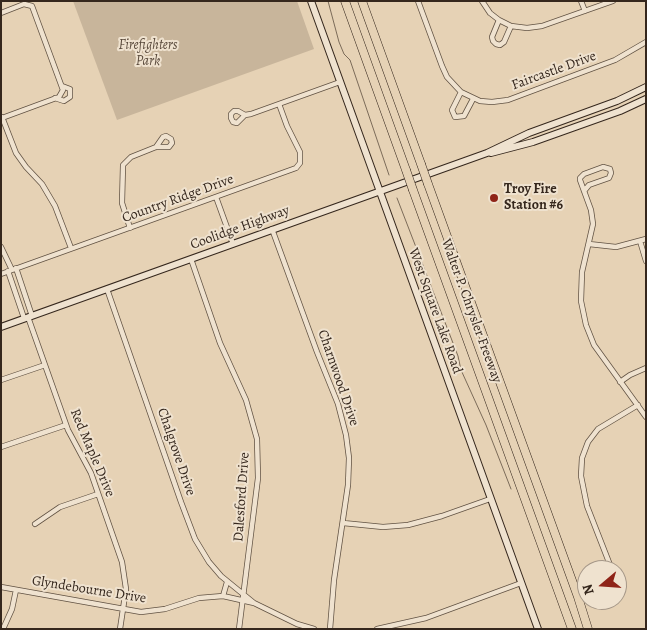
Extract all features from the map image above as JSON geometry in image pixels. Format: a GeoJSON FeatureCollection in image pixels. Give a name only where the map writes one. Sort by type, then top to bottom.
{"type":"FeatureCollection","features":[{"type":"Feature","properties":{"kind":"highway","name":"Walter P. Chrysler Freeway"},"geometry":{"type":"LineString","coordinates":[[345,1],[572,629]]}},
{"type":"Feature","properties":{"kind":"highway","name":"Walter P. Chrysler Freeway"},"geometry":{"type":"LineString","coordinates":[[362,1],[588,629]]}},
{"type":"Feature","properties":{"kind":"main road","name":"West Square Lake Road"},"geometry":{"type":"LineString","coordinates":[[310,1],[538,629]]}},
{"type":"Feature","properties":{"kind":"main road","name":"Coolidge Highway"},"geometry":{"type":"LineString","coordinates":[[1,327],[487,153],[529,133],[617,101],[646,87]]}},
{"type":"Feature","properties":{"kind":"main road","name":"Coolidge Highway"},"geometry":{"type":"LineString","coordinates":[[487,153],[499,152],[533,142],[620,111],[646,99]]}},
{"type":"Feature","properties":{"kind":"street","name":"Faircastle Drive"},"geometry":{"type":"LineString","coordinates":[[418,1],[444,72],[461,92],[473,99],[492,102],[508,100],[615,60],[646,42]]}},
{"type":"Feature","properties":{"kind":"street"},"geometry":{"type":"LineString","coordinates":[[482,1],[486,8],[499,20],[520,28],[535,28],[613,1]]}},
{"type":"Feature","properties":{"kind":"street"},"geometry":{"type":"LineString","coordinates":[[581,1],[585,11]]}},
{"type":"Feature","properties":{"kind":"street"},"geometry":{"type":"LineString","coordinates":[[1,13],[24,4],[30,4],[34,9],[62,86],[62,94],[55,98],[2,117],[16,153],[42,184],[55,206],[71,248]]}},
{"type":"Feature","properties":{"kind":"street"},"geometry":{"type":"LineString","coordinates":[[499,20],[492,37],[496,44],[500,45],[504,42],[511,26]]}},
{"type":"Feature","properties":{"kind":"street"},"geometry":{"type":"LineString","coordinates":[[245,115],[340,82]]}},
{"type":"Feature","properties":{"kind":"street"},"geometry":{"type":"LineString","coordinates":[[55,98],[64,102],[70,97],[70,90],[62,86]]}},
{"type":"Feature","properties":{"kind":"street"},"geometry":{"type":"LineString","coordinates":[[461,92],[452,108],[452,112],[456,117],[462,117],[466,114],[473,99]]}},
{"type":"Feature","properties":{"kind":"street","name":"Country Ridge Drive"},"geometry":{"type":"LineString","coordinates":[[1,274],[292,170],[301,159],[300,152],[279,104]]}},
{"type":"Feature","properties":{"kind":"street"},"geometry":{"type":"LineString","coordinates":[[130,228],[122,203],[123,165],[131,157],[156,147]]}},
{"type":"Feature","properties":{"kind":"street"},"geometry":{"type":"LineString","coordinates":[[584,191],[589,185],[609,178],[612,173],[610,168],[603,166],[582,175],[580,180],[584,191],[591,210],[593,224],[581,280],[581,301],[584,317],[594,345],[646,418]]}},
{"type":"Feature","properties":{"kind":"street"},"geometry":{"type":"LineString","coordinates":[[216,197],[233,244]]}},
{"type":"Feature","properties":{"kind":"street","name":"Charnwood Drive"},"geometry":{"type":"LineString","coordinates":[[272,229],[336,398],[345,425],[348,445],[349,476],[334,580],[330,629]]}},
{"type":"Feature","properties":{"kind":"street"},"geometry":{"type":"LineString","coordinates":[[589,244],[616,247],[646,239]]}},
{"type":"Feature","properties":{"kind":"street"},"geometry":{"type":"LineString","coordinates":[[640,241],[646,260]]}},
{"type":"Feature","properties":{"kind":"street"},"geometry":{"type":"LineString","coordinates":[[1,247],[12,270],[28,317]]}},
{"type":"Feature","properties":{"kind":"street","name":"Dalesford Drive"},"geometry":{"type":"LineString","coordinates":[[191,259],[223,349],[246,400],[257,439],[258,478],[239,629]]}},
{"type":"Feature","properties":{"kind":"street"},"geometry":{"type":"LineString","coordinates":[[12,270],[28,317]]}},
{"type":"Feature","properties":{"kind":"street","name":"Chalgrove Drive"},"geometry":{"type":"LineString","coordinates":[[107,289],[192,531],[209,562],[227,582],[254,602]]}},
{"type":"Feature","properties":{"kind":"street","name":"Red Maple Drive"},"geometry":{"type":"LineString","coordinates":[[28,317],[66,425],[75,446],[88,467],[123,566],[126,589],[120,629]]}},
{"type":"Feature","properties":{"kind":"street"},"geometry":{"type":"LineString","coordinates":[[1,380],[45,365]]}},
{"type":"Feature","properties":{"kind":"street"},"geometry":{"type":"LineString","coordinates":[[620,382],[646,368]]}},
{"type":"Feature","properties":{"kind":"street"},"geometry":{"type":"LineString","coordinates":[[608,560],[587,506],[581,476],[582,458],[588,442],[598,429],[638,405]]}},
{"type":"Feature","properties":{"kind":"street"},"geometry":{"type":"LineString","coordinates":[[1,447],[66,425]]}},
{"type":"Feature","properties":{"kind":"street"},"geometry":{"type":"LineString","coordinates":[[35,524],[56,510],[98,494]]}},
{"type":"Feature","properties":{"kind":"street"},"geometry":{"type":"LineString","coordinates":[[343,523],[400,527],[442,516],[490,499]]}},
{"type":"Feature","properties":{"kind":"street"},"geometry":{"type":"LineString","coordinates":[[223,596],[227,582]]}},
{"type":"Feature","properties":{"kind":"street"},"geometry":{"type":"LineString","coordinates":[[377,629],[426,618],[521,583]]}},
{"type":"Feature","properties":{"kind":"street","name":"Glyndebourne Drive"},"geometry":{"type":"LineString","coordinates":[[1,587],[124,610],[151,611],[168,608],[199,598],[223,596],[254,602],[297,624],[314,629]]}},
{"type":"Feature","properties":{"kind":"street"},"geometry":{"type":"LineString","coordinates":[[3,629],[12,609],[16,590]]}},
{"type":"Feature","properties":{"kind":"green space","name":"Firefighters Park"},"geometry":{"type":"Polygon","coordinates":[[[73,1],[297,1],[314,49],[117,120],[73,1]]]}},
{"type":"Feature","properties":{"kind":"waterway"},"geometry":{"type":"LineString","coordinates":[[328,1],[339,42],[344,54],[350,60],[389,175]]}},
{"type":"Feature","properties":{"kind":"waterway"},"geometry":{"type":"LineString","coordinates":[[397,198],[458,356],[461,370],[486,425],[511,489]]}},
{"type":"Feature","properties":{"kind":"place","name":"Troy Fire Station #6"},"geometry":{"type":"Point","coordinates":[494,198]}}]}
